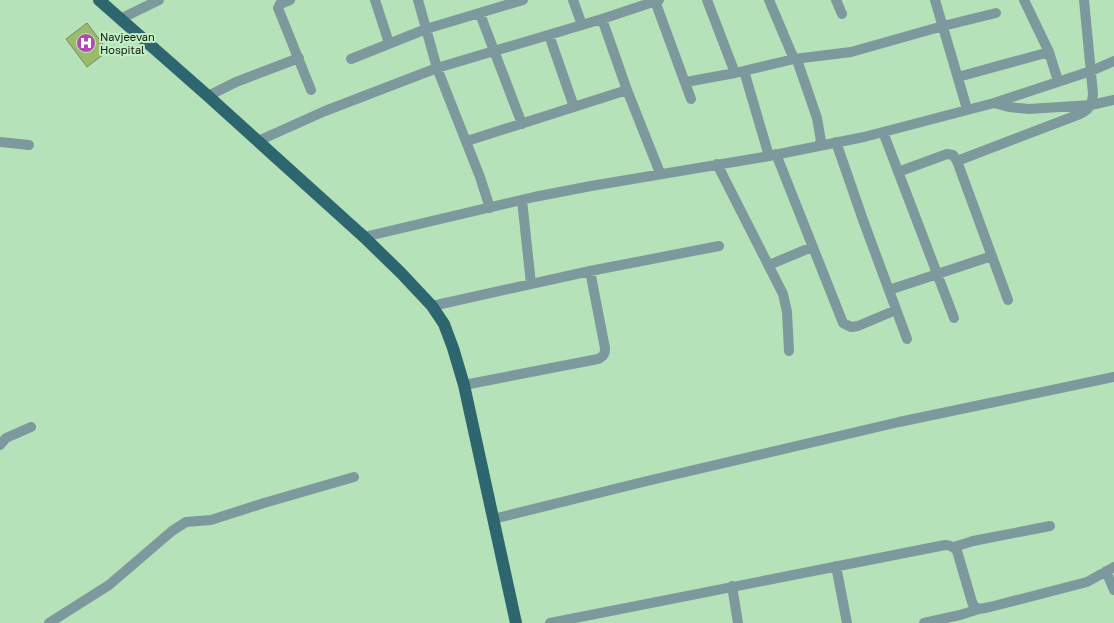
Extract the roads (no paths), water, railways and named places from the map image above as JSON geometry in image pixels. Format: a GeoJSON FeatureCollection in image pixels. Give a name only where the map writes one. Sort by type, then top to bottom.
{"type":"FeatureCollection","features":[{"type":"Feature","properties":{"kind":"main road"},"geometry":{"type":"LineString","coordinates":[[99,0],[364,237],[432,306],[444,324],[464,385],[516,623]]}},
{"type":"Feature","properties":{"kind":"street"},"geometry":{"type":"LineString","coordinates":[[120,19],[159,0]]}},
{"type":"Feature","properties":{"kind":"street"},"geometry":{"type":"LineString","coordinates":[[290,0],[280,4],[278,8],[311,90]]}},
{"type":"Feature","properties":{"kind":"street"},"geometry":{"type":"LineString","coordinates":[[375,0],[389,43]]}},
{"type":"Feature","properties":{"kind":"street"},"geometry":{"type":"LineString","coordinates":[[418,0],[437,68],[467,142],[490,208]]}},
{"type":"Feature","properties":{"kind":"street"},"geometry":{"type":"LineString","coordinates":[[351,59],[426,29],[480,14],[491,5],[523,0]]}},
{"type":"Feature","properties":{"kind":"street"},"geometry":{"type":"LineString","coordinates":[[573,0],[582,25]]}},
{"type":"Feature","properties":{"kind":"street"},"geometry":{"type":"LineString","coordinates":[[707,0],[739,72],[839,317],[846,326],[851,327],[858,326],[896,310]]}},
{"type":"Feature","properties":{"kind":"street"},"geometry":{"type":"LineString","coordinates":[[769,0],[794,59],[797,60],[817,118],[821,141],[818,146]]}},
{"type":"Feature","properties":{"kind":"street"},"geometry":{"type":"LineString","coordinates":[[836,0],[842,14]]}},
{"type":"Feature","properties":{"kind":"street"},"geometry":{"type":"LineString","coordinates":[[935,0],[967,109]]}},
{"type":"Feature","properties":{"kind":"street"},"geometry":{"type":"LineString","coordinates":[[1024,0],[1049,52],[1058,81]]}},
{"type":"Feature","properties":{"kind":"street"},"geometry":{"type":"LineString","coordinates":[[957,162],[1085,112],[1091,105],[1093,94],[1084,0]]}},
{"type":"Feature","properties":{"kind":"street"},"geometry":{"type":"LineString","coordinates":[[258,141],[326,111],[437,68],[602,19],[653,1],[686,82],[691,99]]}},
{"type":"Feature","properties":{"kind":"street"},"geometry":{"type":"LineString","coordinates":[[686,82],[739,72],[794,59],[851,52],[943,26],[996,13]]}},
{"type":"Feature","properties":{"kind":"street"},"geometry":{"type":"LineString","coordinates":[[480,14],[522,124]]}},
{"type":"Feature","properties":{"kind":"street"},"geometry":{"type":"LineString","coordinates":[[602,19],[627,90],[660,173]]}},
{"type":"Feature","properties":{"kind":"street"},"geometry":{"type":"LineString","coordinates":[[550,35],[574,107]]}},
{"type":"Feature","properties":{"kind":"street"},"geometry":{"type":"LineString","coordinates":[[958,77],[1049,52]]}},
{"type":"Feature","properties":{"kind":"street"},"geometry":{"type":"LineString","coordinates":[[208,96],[236,82],[299,58]]}},
{"type":"Feature","properties":{"kind":"street"},"geometry":{"type":"LineString","coordinates":[[364,237],[522,200],[660,173],[772,155],[882,132],[994,103],[1091,71],[1114,61]]}},
{"type":"Feature","properties":{"kind":"street"},"geometry":{"type":"LineString","coordinates":[[467,142],[627,90]]}},
{"type":"Feature","properties":{"kind":"street"},"geometry":{"type":"LineString","coordinates":[[994,103],[1023,109],[1091,105],[1114,100]]}},
{"type":"Feature","properties":{"kind":"street"},"geometry":{"type":"LineString","coordinates":[[882,132],[954,318]]}},
{"type":"Feature","properties":{"kind":"street"},"geometry":{"type":"LineString","coordinates":[[0,142],[29,145]]}},
{"type":"Feature","properties":{"kind":"street"},"geometry":{"type":"LineString","coordinates":[[836,142],[907,339]]}},
{"type":"Feature","properties":{"kind":"street"},"geometry":{"type":"LineString","coordinates":[[898,172],[950,154],[953,155],[957,162],[1008,300]]}},
{"type":"Feature","properties":{"kind":"street"},"geometry":{"type":"LineString","coordinates":[[718,164],[779,284],[786,303],[789,351]]}},
{"type":"Feature","properties":{"kind":"street"},"geometry":{"type":"LineString","coordinates":[[522,200],[531,284]]}},
{"type":"Feature","properties":{"kind":"street"},"geometry":{"type":"LineString","coordinates":[[432,306],[590,271],[719,246]]}},
{"type":"Feature","properties":{"kind":"street"},"geometry":{"type":"LineString","coordinates":[[769,265],[812,248]]}},
{"type":"Feature","properties":{"kind":"street"},"geometry":{"type":"LineString","coordinates":[[889,290],[992,256]]}},
{"type":"Feature","properties":{"kind":"street"},"geometry":{"type":"LineString","coordinates":[[464,385],[603,356],[605,348],[590,271]]}},
{"type":"Feature","properties":{"kind":"street"},"geometry":{"type":"LineString","coordinates":[[494,519],[647,481],[899,422],[1114,377]]}},
{"type":"Feature","properties":{"kind":"street"},"geometry":{"type":"LineString","coordinates":[[0,445],[6,438],[31,427]]}},
{"type":"Feature","properties":{"kind":"street"},"geometry":{"type":"LineString","coordinates":[[48,623],[110,585],[172,531],[186,522],[211,520],[354,477]]}},
{"type":"Feature","properties":{"kind":"street"},"geometry":{"type":"LineString","coordinates":[[550,623],[945,545],[954,547],[973,541],[1050,526]]}},
{"type":"Feature","properties":{"kind":"street"},"geometry":{"type":"LineString","coordinates":[[954,547],[960,558],[974,606],[979,609]]}},
{"type":"Feature","properties":{"kind":"street"},"geometry":{"type":"LineString","coordinates":[[836,566],[848,623]]}},
{"type":"Feature","properties":{"kind":"street"},"geometry":{"type":"LineString","coordinates":[[924,623],[961,619],[979,609],[1087,582],[1110,569],[1114,590]]}},
{"type":"Feature","properties":{"kind":"street"},"geometry":{"type":"LineString","coordinates":[[732,586],[738,623]]}},
{"type":"Feature","properties":{"kind":"place","name":"Navjeevan Hospital"},"geometry":{"type":"Point","coordinates":[86,43]}}]}
